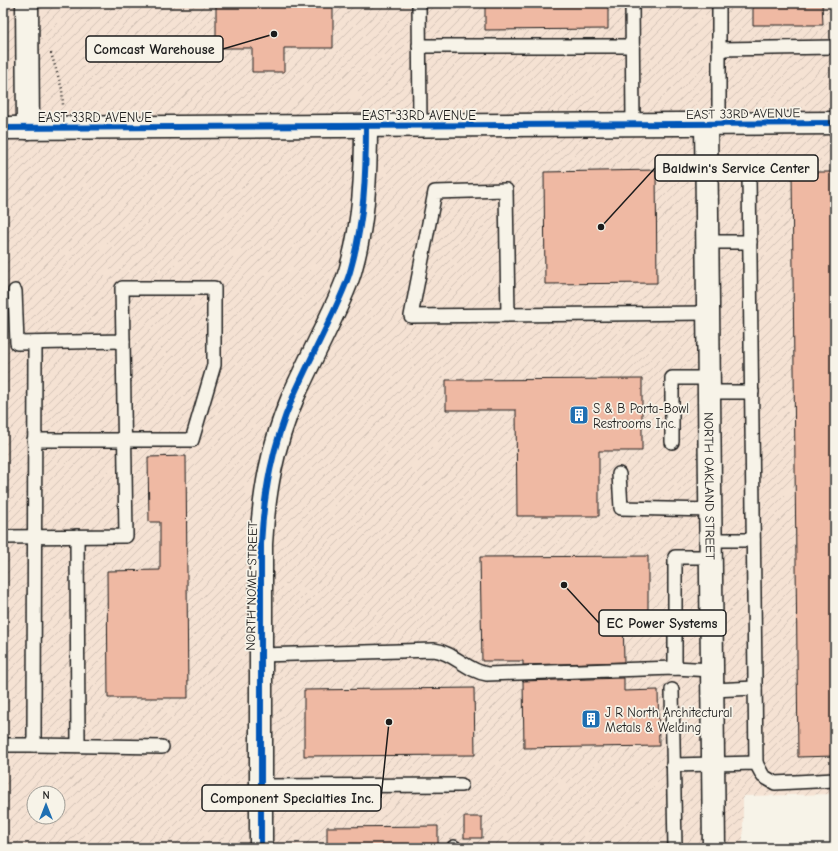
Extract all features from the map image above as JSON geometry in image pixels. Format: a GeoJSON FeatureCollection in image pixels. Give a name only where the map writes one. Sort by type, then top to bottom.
{"type":"FeatureCollection","features":[{"type":"Feature","properties":{"kind":"street"},"geometry":{"type":"LineString","coordinates":[[27,3],[28,128]]}},
{"type":"Feature","properties":{"kind":"street","name":"EAST 33RD AVENUE"},"geometry":{"type":"LineString","coordinates":[[3,128],[835,123]]}},
{"type":"Feature","properties":{"kind":"street","name":"NORTH OAKLAND STREET"},"geometry":{"type":"LineString","coordinates":[[713,124],[708,242],[708,313],[714,848]]}},
{"type":"Feature","properties":{"kind":"street","name":"NORTH NOME STREET"},"geometry":{"type":"LineString","coordinates":[[261,848],[261,544],[267,480],[282,424],[293,396],[337,304],[351,269],[364,198],[366,127]]}},
{"type":"Feature","properties":{"kind":"lane"},"geometry":{"type":"LineString","coordinates":[[419,3],[420,126]]}},
{"type":"Feature","properties":{"kind":"lane"},"geometry":{"type":"LineString","coordinates":[[632,3],[633,125]]}},
{"type":"Feature","properties":{"kind":"lane"},"geometry":{"type":"LineString","coordinates":[[713,124],[719,49],[719,3]]}},
{"type":"Feature","properties":{"kind":"lane"},"geometry":{"type":"LineString","coordinates":[[419,46],[632,46]]}},
{"type":"Feature","properties":{"kind":"lane"},"geometry":{"type":"LineString","coordinates":[[719,49],[835,47]]}},
{"type":"Feature","properties":{"kind":"lane"},"geometry":{"type":"LineString","coordinates":[[749,176],[756,763],[763,776],[775,782],[835,780]]}},
{"type":"Feature","properties":{"kind":"lane"},"geometry":{"type":"LineString","coordinates":[[508,315],[506,190],[435,192],[411,316],[708,313]]}},
{"type":"Feature","properties":{"kind":"lane"},"geometry":{"type":"LineString","coordinates":[[708,242],[750,242]]}},
{"type":"Feature","properties":{"kind":"lane"},"geometry":{"type":"LineString","coordinates":[[3,538],[34,536],[126,536],[125,440],[122,288],[214,288],[214,365],[192,440],[125,440],[34,440]]}},
{"type":"Feature","properties":{"kind":"lane"},"geometry":{"type":"LineString","coordinates":[[15,291],[17,343],[123,341]]}},
{"type":"Feature","properties":{"kind":"lane"},"geometry":{"type":"LineString","coordinates":[[34,745],[35,343]]}},
{"type":"Feature","properties":{"kind":"lane"},"geometry":{"type":"LineString","coordinates":[[672,442],[672,378],[752,392]]}},
{"type":"Feature","properties":{"kind":"lane"},"geometry":{"type":"LineString","coordinates":[[619,474],[621,508],[711,510]]}},
{"type":"Feature","properties":{"kind":"lane"},"geometry":{"type":"LineString","coordinates":[[77,536],[78,745]]}},
{"type":"Feature","properties":{"kind":"lane"},"geometry":{"type":"LineString","coordinates":[[675,668],[675,557],[753,540]]}},
{"type":"Feature","properties":{"kind":"lane"},"geometry":{"type":"LineString","coordinates":[[261,655],[434,650],[442,652],[474,671],[487,674],[675,668],[712,680],[755,688]]}},
{"type":"Feature","properties":{"kind":"lane"},"geometry":{"type":"LineString","coordinates":[[672,690],[675,848]]}},
{"type":"Feature","properties":{"kind":"lane"},"geometry":{"type":"LineString","coordinates":[[3,745],[162,746]]}},
{"type":"Feature","properties":{"kind":"lane"},"geometry":{"type":"LineString","coordinates":[[673,765],[756,763]]}},
{"type":"Feature","properties":{"kind":"lane"},"geometry":{"type":"LineString","coordinates":[[261,786],[461,785]]}},
{"type":"Feature","properties":{"kind":"path"},"geometry":{"type":"LineString","coordinates":[[50,48],[62,89],[64,128]]}},
{"type":"Feature","properties":{"kind":"shaded area"},"geometry":{"type":"Polygon","coordinates":[[[3,3],[835,3],[835,794],[743,796],[743,848],[3,848],[3,3]]]}},
{"type":"Feature","properties":{"kind":"building"},"geometry":{"type":"Polygon","coordinates":[[[216,3],[333,3],[333,48],[284,48],[284,72],[252,72],[252,48],[216,48],[216,3]]]}},
{"type":"Feature","properties":{"kind":"building"},"geometry":{"type":"Polygon","coordinates":[[[485,3],[608,3],[608,29],[485,30],[485,3]]]}},
{"type":"Feature","properties":{"kind":"building"},"geometry":{"type":"Polygon","coordinates":[[[753,3],[822,3],[823,25],[753,25],[753,3]]]}},
{"type":"Feature","properties":{"kind":"building"},"geometry":{"type":"Polygon","coordinates":[[[656,170],[657,283],[545,284],[544,172],[656,170]]]}},
{"type":"Feature","properties":{"kind":"building"},"geometry":{"type":"Polygon","coordinates":[[[792,172],[835,172],[835,756],[798,757],[792,172]]]}},
{"type":"Feature","properties":{"kind":"building","name":"S & B Porta-Bowl Restrooms Inc."},"geometry":{"type":"Polygon","coordinates":[[[642,379],[642,451],[599,451],[599,516],[517,516],[516,410],[446,410],[446,380],[642,379]]]}},
{"type":"Feature","properties":{"kind":"building"},"geometry":{"type":"Polygon","coordinates":[[[186,456],[188,698],[108,698],[107,571],[160,570],[160,522],[149,522],[148,457],[186,456]]]}},
{"type":"Feature","properties":{"kind":"building"},"geometry":{"type":"Polygon","coordinates":[[[648,556],[648,613],[623,614],[624,662],[523,665],[523,661],[482,661],[480,557],[648,556]]]}},
{"type":"Feature","properties":{"kind":"building","name":"J R North Architectural Metals & Welding"},"geometry":{"type":"Polygon","coordinates":[[[624,678],[624,691],[658,690],[659,746],[524,748],[523,681],[624,678]]]}},
{"type":"Feature","properties":{"kind":"building"},"geometry":{"type":"Polygon","coordinates":[[[474,688],[475,755],[304,756],[304,690],[474,688]]]}},
{"type":"Feature","properties":{"kind":"building"},"geometry":{"type":"Polygon","coordinates":[[[464,817],[482,817],[482,838],[464,838],[464,817]]]}},
{"type":"Feature","properties":{"kind":"building"},"geometry":{"type":"Polygon","coordinates":[[[438,826],[438,848],[327,848],[327,827],[438,826]]]}},
{"type":"Feature","properties":{"kind":"cycle path"},"geometry":{"type":"LineString","coordinates":[[3,128],[835,123]]}},
{"type":"Feature","properties":{"kind":"cycle path"},"geometry":{"type":"LineString","coordinates":[[261,848],[261,544],[264,506],[274,451],[286,415],[340,298],[351,268],[359,233],[363,198],[366,127]]}},
{"type":"Feature","properties":{"kind":"place","name":"Comcast Warehouse"},"geometry":{"type":"Point","coordinates":[274,34]}},
{"type":"Feature","properties":{"kind":"place","name":"Baldwin's Service Center"},"geometry":{"type":"Point","coordinates":[601,227]}},
{"type":"Feature","properties":{"kind":"place","name":"S & B Porta-Bowl Restrooms Inc."},"geometry":{"type":"Point","coordinates":[579,415]}},
{"type":"Feature","properties":{"kind":"place","name":"EC Power Systems"},"geometry":{"type":"Point","coordinates":[564,585]}},
{"type":"Feature","properties":{"kind":"place","name":"J R North Architectural Metals & Welding"},"geometry":{"type":"Point","coordinates":[591,719]}},
{"type":"Feature","properties":{"kind":"place","name":"Component Specialties Inc."},"geometry":{"type":"Point","coordinates":[389,722]}}]}
